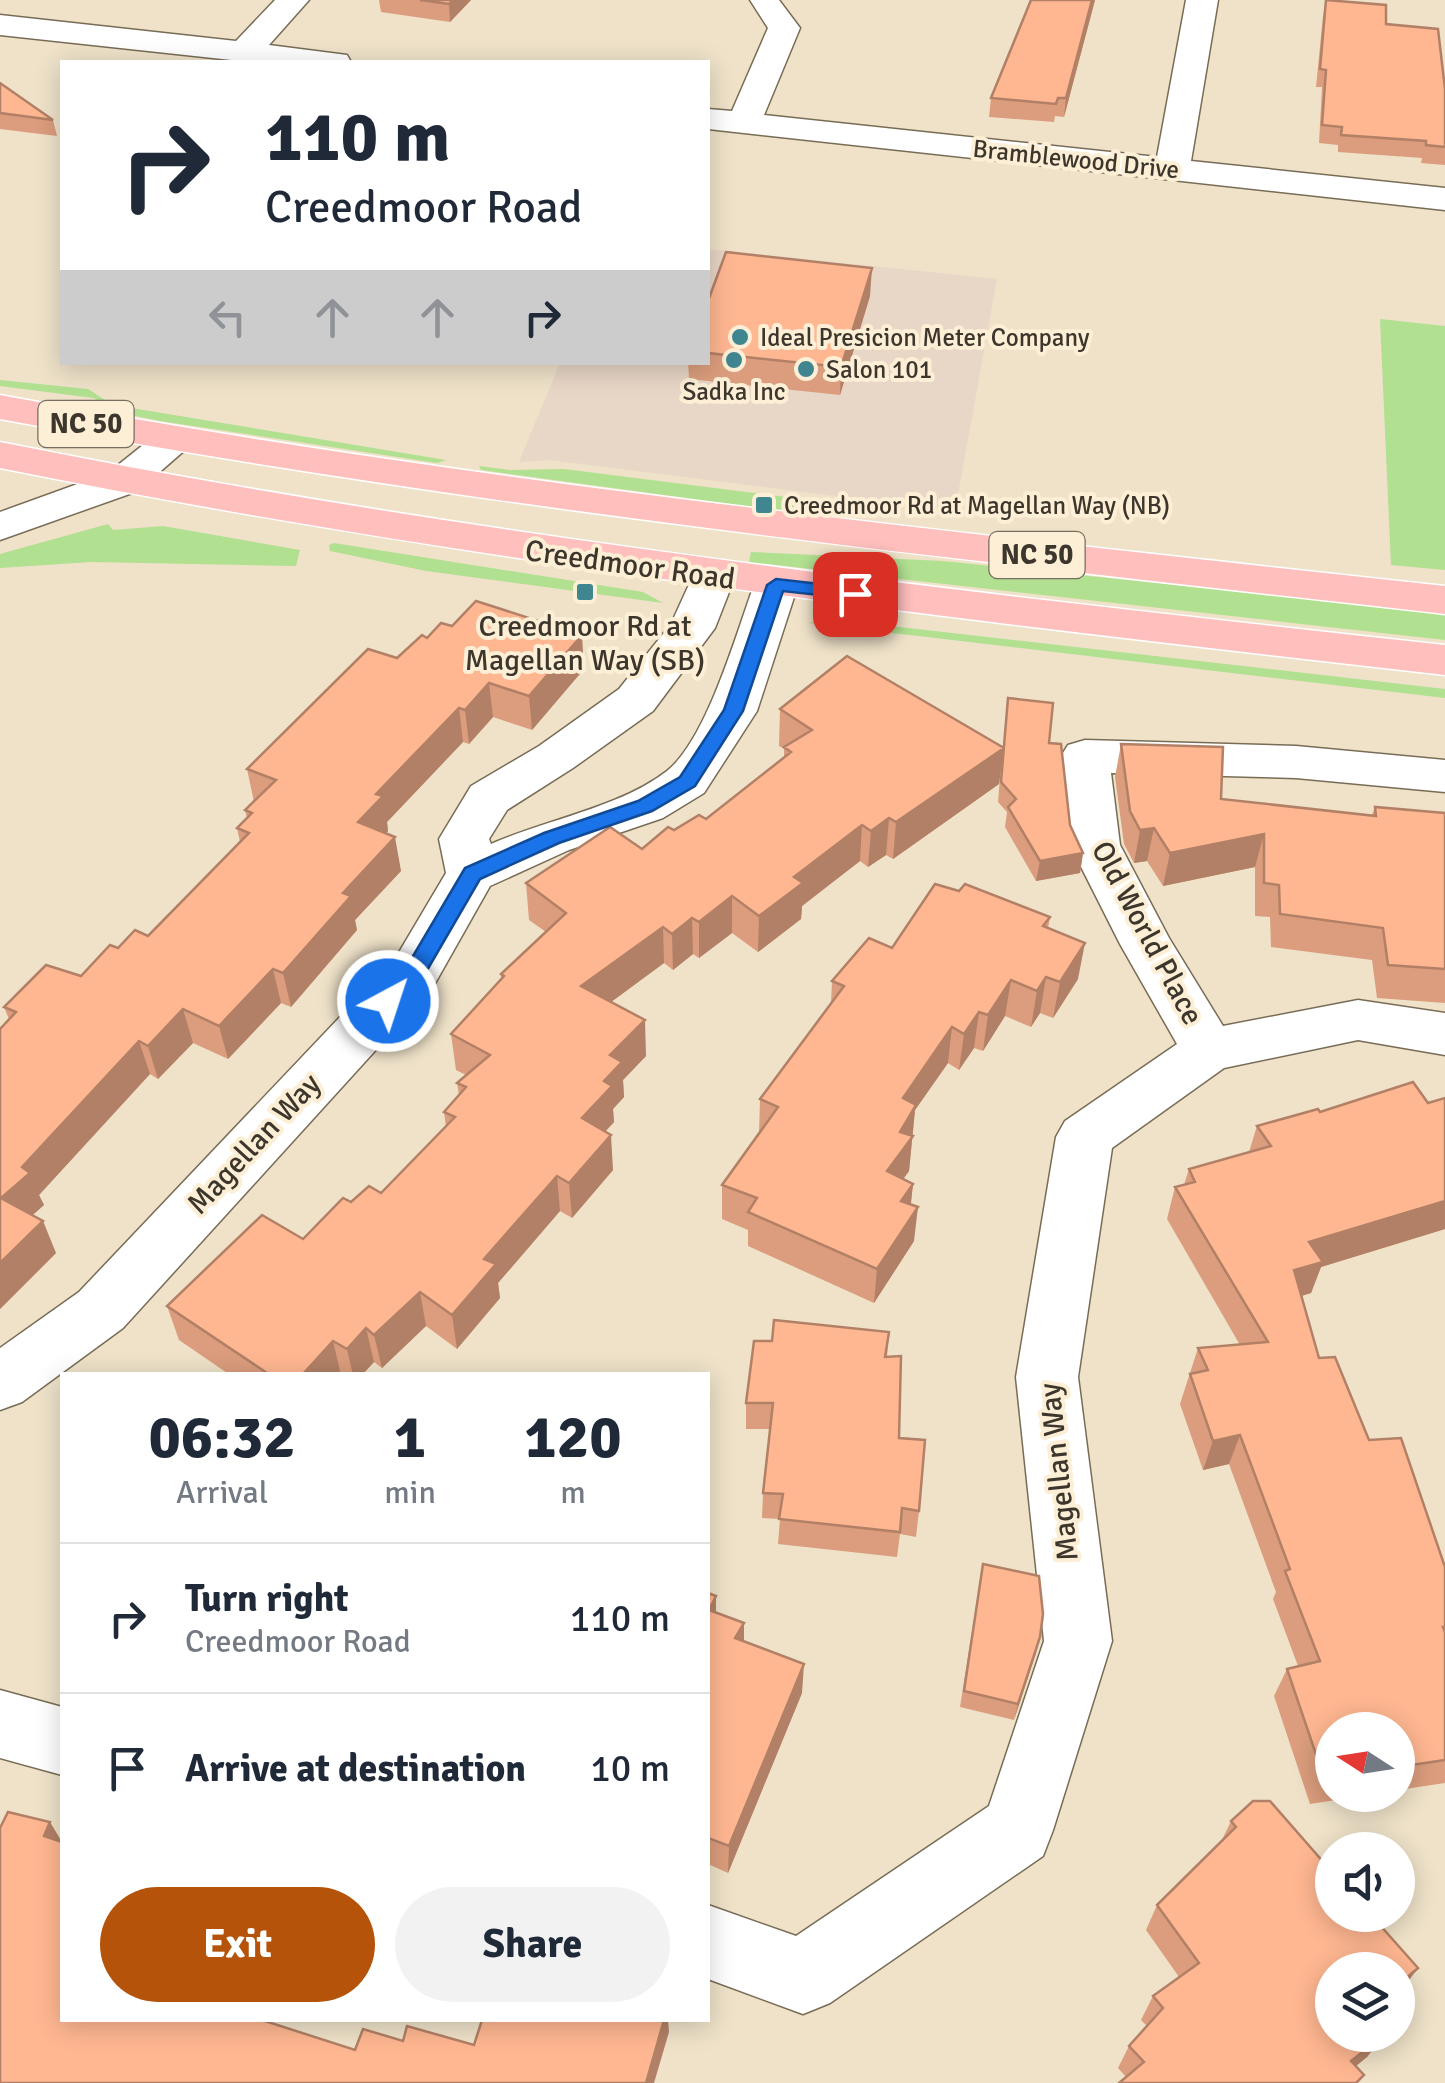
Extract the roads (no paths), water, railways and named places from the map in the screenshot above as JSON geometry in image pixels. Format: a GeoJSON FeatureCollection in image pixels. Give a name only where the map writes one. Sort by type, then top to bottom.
{"type":"FeatureCollection","features":[{"type":"Feature","properties":{"kind":"main road","name":"Creedmoor Road"},"geometry":{"type":"LineString","coordinates":[[0,407],[172,442],[720,522],[1445,600]]}},
{"type":"Feature","properties":{"kind":"main road","name":"Creedmoor Road"},"geometry":{"type":"LineString","coordinates":[[0,455],[368,527],[713,577],[1445,660]]}},
{"type":"Feature","properties":{"kind":"street"},"geometry":{"type":"LineString","coordinates":[[244,52],[294,0]]}},
{"type":"Feature","properties":{"kind":"street"},"geometry":{"type":"LineString","coordinates":[[1172,169],[1202,0]]}},
{"type":"Feature","properties":{"kind":"street"},"geometry":{"type":"LineString","coordinates":[[725,122],[760,92],[784,28],[764,2]]}},
{"type":"Feature","properties":{"kind":"street"},"geometry":{"type":"LineString","coordinates":[[0,25],[316,60]]}},
{"type":"Feature","properties":{"kind":"street","name":"Bramblewood Drive"},"geometry":{"type":"LineString","coordinates":[[725,122],[1445,199]]}},
{"type":"Feature","properties":{"kind":"street"},"geometry":{"type":"LineString","coordinates":[[0,527],[124,482],[172,442]]}},
{"type":"Feature","properties":{"kind":"street"},"geometry":{"type":"LineString","coordinates":[[713,577],[692,628],[636,700],[556,757],[488,798],[464,840],[472,874],[551,838],[645,806],[688,782],[734,711],[776,585]]}},
{"type":"Feature","properties":{"kind":"street","name":"Old World Place"},"geometry":{"type":"LineString","coordinates":[[1209,1050],[1146,944],[1094,845],[1085,756],[1296,762],[1445,776]]}},
{"type":"Feature","properties":{"kind":"street","name":"Magellan Way"},"geometry":{"type":"LineString","coordinates":[[0,1383],[101,1310],[414,973],[472,874]]}},
{"type":"Feature","properties":{"kind":"street","name":"Magellan Way"},"geometry":{"type":"LineString","coordinates":[[710,1943],[803,1976],[1016,1830],[1078,1641],[1047,1377],[1085,1137],[1209,1050],[1358,1020],[1445,1034]]}},
{"type":"Feature","properties":{"kind":"street"},"geometry":{"type":"LineString","coordinates":[[0,1724],[60,1740]]}},
{"type":"Feature","properties":{"kind":"place","name":"Ideal Presicion Meter Company"},"geometry":{"type":"Point","coordinates":[740,337]}},
{"type":"Feature","properties":{"kind":"place","name":"Sadka Inc"},"geometry":{"type":"Point","coordinates":[734,360]}},
{"type":"Feature","properties":{"kind":"place","name":"Salon 101"},"geometry":{"type":"Point","coordinates":[806,369]}},
{"type":"Feature","properties":{"kind":"place","name":"Creedmoor Rd at Magellan Way (NB)"},"geometry":{"type":"Point","coordinates":[764,505]}},
{"type":"Feature","properties":{"kind":"place","name":"Creedmoor Rd at Magellan Way (SB)"},"geometry":{"type":"Point","coordinates":[585,592]}}]}
